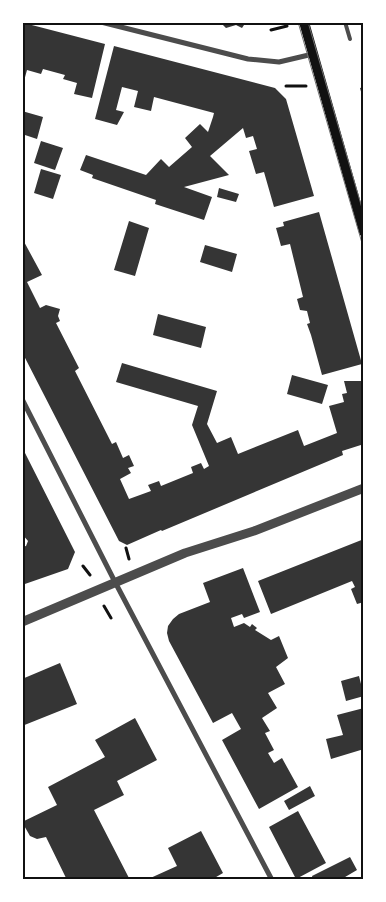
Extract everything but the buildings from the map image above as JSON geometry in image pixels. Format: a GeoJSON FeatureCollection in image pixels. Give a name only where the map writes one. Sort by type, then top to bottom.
{"type":"FeatureCollection","features":[{"type":"Feature","properties":{"kind":"main road"},"geometry":{"type":"LineString","coordinates":[[304,22],[364,232]]}},
{"type":"Feature","properties":{"kind":"street"},"geometry":{"type":"LineString","coordinates":[[100,22],[248,59],[279,62],[313,54]]}},
{"type":"Feature","properties":{"kind":"street"},"geometry":{"type":"LineString","coordinates":[[22,399],[115,582],[272,880]]}},
{"type":"Feature","properties":{"kind":"street"},"geometry":{"type":"LineString","coordinates":[[22,622],[184,553],[254,532],[364,488]]}},
{"type":"Feature","properties":{"kind":"lane"},"geometry":{"type":"LineString","coordinates":[[345,22],[350,39]]}},
{"type":"Feature","properties":{"kind":"path"},"geometry":{"type":"LineString","coordinates":[[271,30],[282,27]]}},
{"type":"Feature","properties":{"kind":"path"},"geometry":{"type":"LineString","coordinates":[[286,86],[294,86]]}},
{"type":"Feature","properties":{"kind":"path"},"geometry":{"type":"LineString","coordinates":[[126,548],[128,557]]}},
{"type":"Feature","properties":{"kind":"path"},"geometry":{"type":"LineString","coordinates":[[83,566],[90,573]]}},
{"type":"Feature","properties":{"kind":"path"},"geometry":{"type":"LineString","coordinates":[[107,613],[110,618]]}},
{"type":"Feature","properties":{"kind":"tram line"},"geometry":{"type":"LineString","coordinates":[[298,22],[364,250]]}},
{"type":"Feature","properties":{"kind":"tram line"},"geometry":{"type":"LineString","coordinates":[[308,22],[364,215]]}}]}
